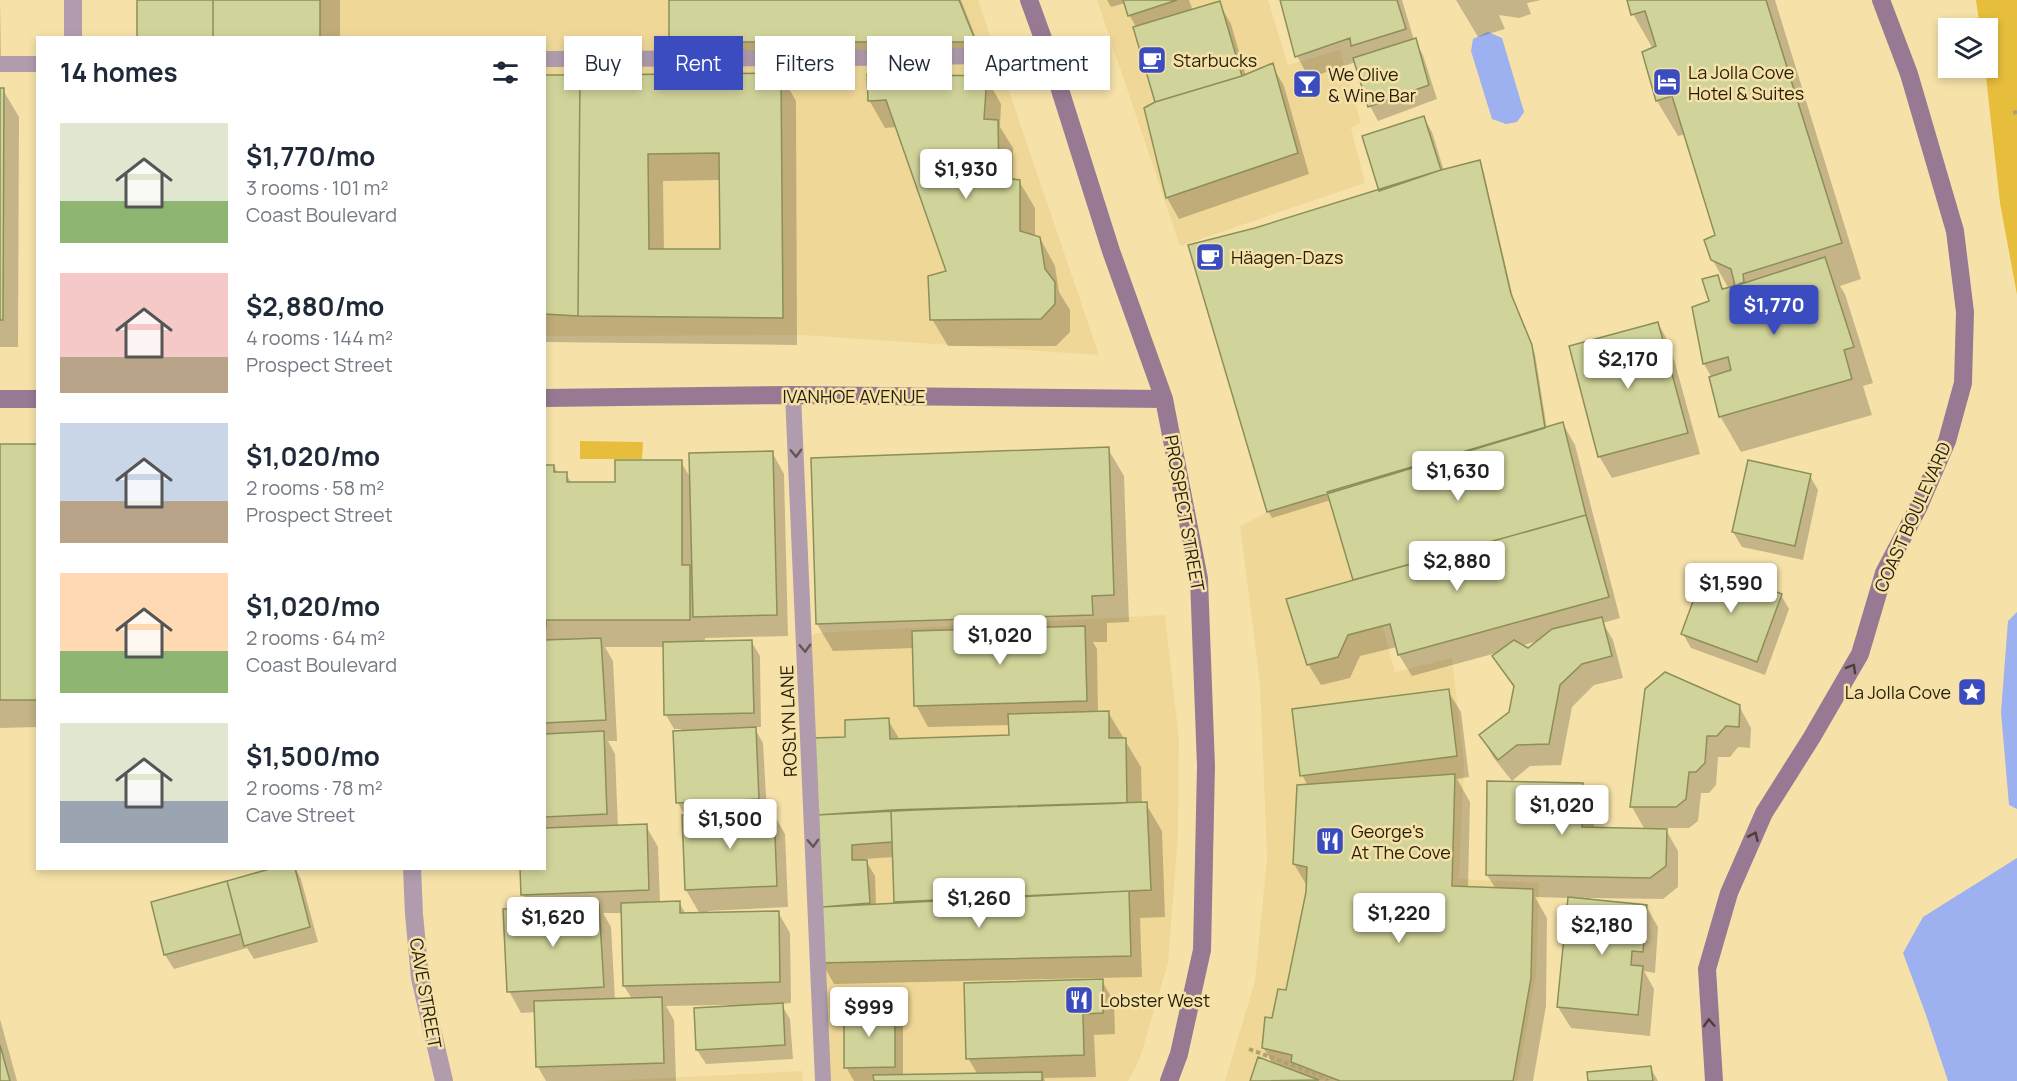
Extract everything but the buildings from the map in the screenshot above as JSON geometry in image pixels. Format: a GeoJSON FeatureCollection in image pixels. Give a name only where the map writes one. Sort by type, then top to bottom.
{"type":"FeatureCollection","features":[{"type":"Feature","properties":{"kind":"street"},"geometry":{"type":"LineString","coordinates":[[73,0],[73,36]]}},
{"type":"Feature","properties":{"kind":"street","name":"PROSPECT STREET"},"geometry":{"type":"LineString","coordinates":[[1029,0],[1042,36]]}},
{"type":"Feature","properties":{"kind":"street","name":"COAST BOULEVARD"},"geometry":{"type":"LineString","coordinates":[[1714,1081],[1707,969],[1729,893],[1764,813],[1812,737],[1860,654],[1884,573],[1919,506],[1947,441],[1963,383],[1965,312],[1955,231],[1909,74],[1881,0]]}},
{"type":"Feature","properties":{"kind":"street","name":"PROSPECT STREET"},"geometry":{"type":"LineString","coordinates":[[1060,90],[1112,251],[1164,399],[1199,579],[1206,766],[1202,950],[1179,1054],[1169,1081]]}},
{"type":"Feature","properties":{"kind":"street","name":"IVANHOE AVENUE"},"geometry":{"type":"LineString","coordinates":[[546,398],[793,395],[1164,399]]}},
{"type":"Feature","properties":{"kind":"street"},"geometry":{"type":"LineString","coordinates":[[0,399],[36,399]]}},
{"type":"Feature","properties":{"kind":"street","name":"CAVE STREET"},"geometry":{"type":"LineString","coordinates":[[412,870],[420,978],[444,1081]]}},
{"type":"Feature","properties":{"kind":"lane"},"geometry":{"type":"LineString","coordinates":[[546,59],[964,56]]}},
{"type":"Feature","properties":{"kind":"lane"},"geometry":{"type":"LineString","coordinates":[[0,64],[36,64]]}},
{"type":"Feature","properties":{"kind":"lane","name":"ROSLYN LANE"},"geometry":{"type":"LineString","coordinates":[[793,395],[823,1081]]}},
{"type":"Feature","properties":{"kind":"path"},"geometry":{"type":"LineString","coordinates":[[1249,1049],[1321,1076],[1328,1081]]}},
{"type":"Feature","properties":{"kind":"shaded area"},"geometry":{"type":"Polygon","coordinates":[[[144,0],[978,0],[990,36],[964,36],[964,90],[1009,90],[1099,355],[801,335],[546,336],[546,36],[145,36],[144,0]]]}},
{"type":"Feature","properties":{"kind":"shaded area"},"geometry":{"type":"Polygon","coordinates":[[[1097,0],[1268,0],[1288,65],[1340,50],[1361,123],[1351,128],[1365,183],[1180,246],[1097,0]]]}},
{"type":"Feature","properties":{"kind":"shaded area"},"geometry":{"type":"Polygon","coordinates":[[[1976,0],[2017,0],[2017,295],[2000,203],[1986,78],[1998,78],[1998,18],[1979,18],[1976,0]]]}},
{"type":"Feature","properties":{"kind":"shaded area"},"geometry":{"type":"Polygon","coordinates":[[[1563,422],[1586,515],[1369,576],[1395,672],[1452,658],[1464,763],[1459,879],[1539,883],[1536,975],[1517,1081],[1225,1081],[1255,981],[1267,858],[1260,684],[1240,526],[1267,512],[1563,422]]]}},
{"type":"Feature","properties":{"kind":"shaded area"},"geometry":{"type":"Polygon","coordinates":[[[580,441],[643,442],[642,459],[580,459],[580,441]]]}},
{"type":"Feature","properties":{"kind":"shaded area"},"geometry":{"type":"Polygon","coordinates":[[[1165,615],[1179,739],[1178,835],[1168,963],[1140,1058],[1128,1081],[830,1081],[807,641],[816,633],[1165,615]]]}},
{"type":"Feature","properties":{"kind":"shaded area"},"geometry":{"type":"Polygon","coordinates":[[[802,1071],[803,1081],[603,1081],[802,1071]]]}},
{"type":"Feature","properties":{"kind":"water"},"geometry":{"type":"Polygon","coordinates":[[[1488,32],[1502,38],[1524,112],[1517,122],[1506,124],[1492,119],[1471,51],[1473,39],[1488,32]]]}},
{"type":"Feature","properties":{"kind":"water"},"geometry":{"type":"Polygon","coordinates":[[[2017,612],[2017,809],[2009,805],[2001,712],[2008,621],[2017,612]]]}},
{"type":"Feature","properties":{"kind":"water"},"geometry":{"type":"Polygon","coordinates":[[[2017,858],[2017,1081],[1948,1081],[1903,953],[1923,917],[2017,858]]]}},
{"type":"Feature","properties":{"kind":"place","name":"Starbucks"},"geometry":{"type":"Point","coordinates":[1152,60]}},
{"type":"Feature","properties":{"kind":"place","name":"La Jolla Cove Hotel & Suites"},"geometry":{"type":"Point","coordinates":[1667,82]}},
{"type":"Feature","properties":{"kind":"place","name":"We Olive & Wine Bar"},"geometry":{"type":"Point","coordinates":[1307,84]}},
{"type":"Feature","properties":{"kind":"place","name":"Häagen-Dazs"},"geometry":{"type":"Point","coordinates":[1210,257]}},
{"type":"Feature","properties":{"kind":"place","name":"La Jolla Cove"},"geometry":{"type":"Point","coordinates":[1972,692]}},
{"type":"Feature","properties":{"kind":"place","name":"George's At The Cove"},"geometry":{"type":"Point","coordinates":[1330,841]}},
{"type":"Feature","properties":{"kind":"place","name":"Lobster West"},"geometry":{"type":"Point","coordinates":[1079,1000]}}]}
